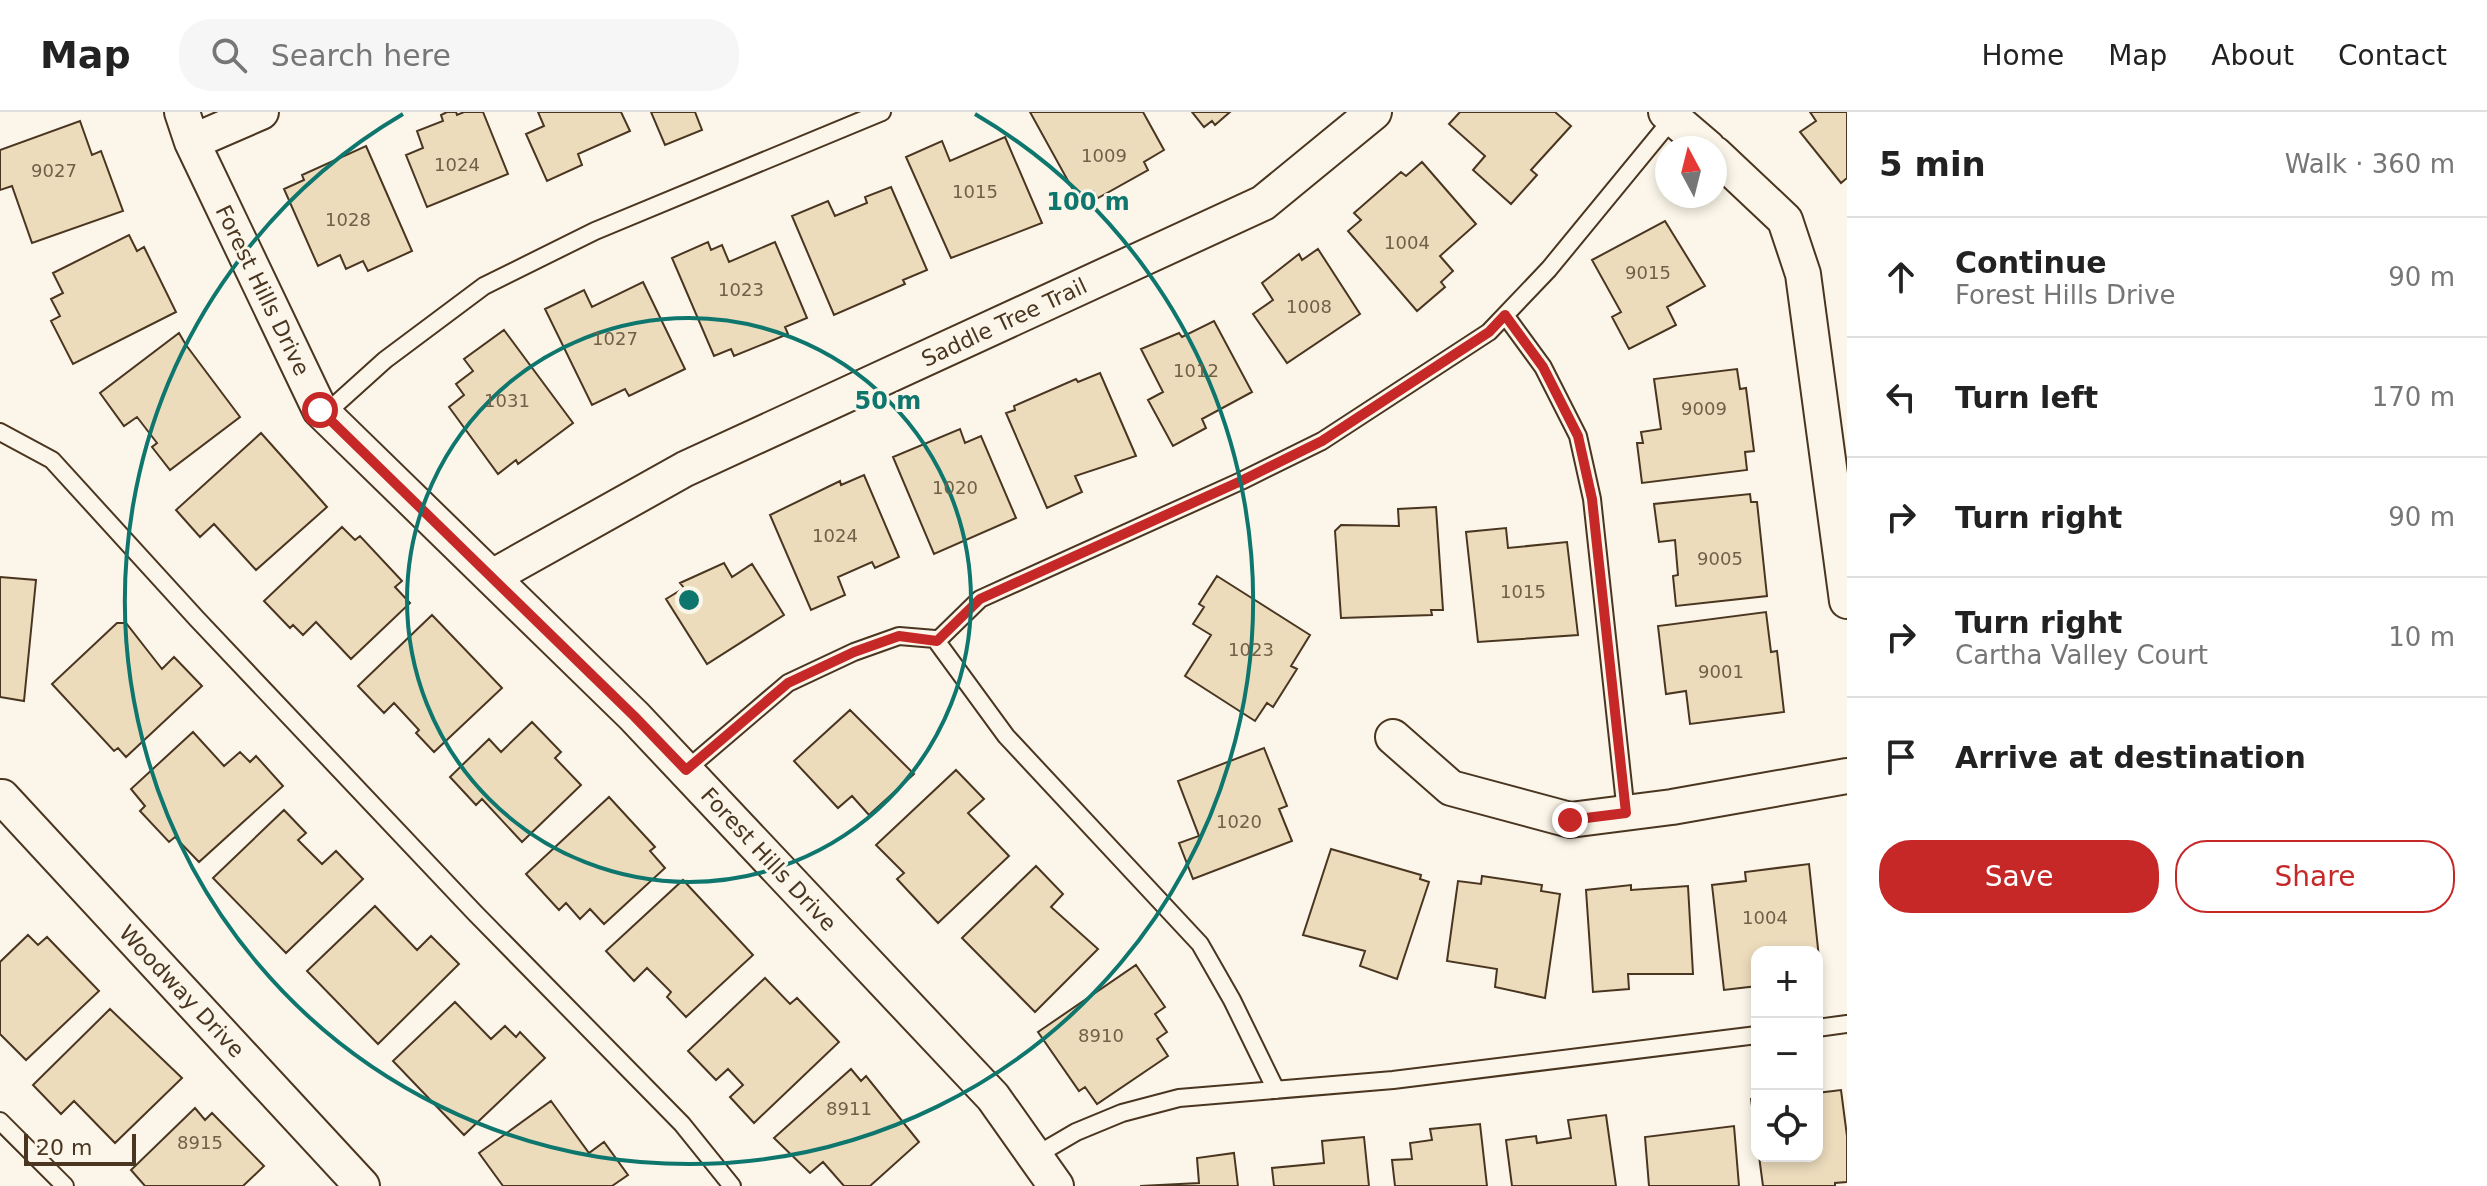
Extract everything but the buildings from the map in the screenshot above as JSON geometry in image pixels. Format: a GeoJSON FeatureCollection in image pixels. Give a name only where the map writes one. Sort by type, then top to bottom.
{"type":"FeatureCollection","features":[{"type":"Feature","properties":{"kind":"street"},"geometry":{"type":"LineString","coordinates":[[187,127],[261,112]]}},
{"type":"Feature","properties":{"kind":"street","name":"Saddle Tree Trail"},"geometry":{"type":"LineString","coordinates":[[492,577],[685,469],[1263,203],[1374,112]]}},
{"type":"Feature","properties":{"kind":"street"},"geometry":{"type":"LineString","coordinates":[[1670,115],[1694,136]]}},
{"type":"Feature","properties":{"kind":"street","name":"Forest Hills Drive"},"geometry":{"type":"LineString","coordinates":[[187,127],[324,415],[686,770],[993,1097],[1056,1186]]}},
{"type":"Feature","properties":{"kind":"street"},"geometry":{"type":"LineString","coordinates":[[1727,165],[1785,220],[1803,274],[1847,601]]}},
{"type":"Feature","properties":{"kind":"street"},"geometry":{"type":"LineString","coordinates":[[1393,737],[1451,788],[1570,820],[1672,807],[1847,776]]}},
{"type":"Feature","properties":{"kind":"street","name":"Woodway Drive"},"geometry":{"type":"LineString","coordinates":[[1,797],[362,1186]]}},
{"type":"Feature","properties":{"kind":"lane"},"geometry":{"type":"LineString","coordinates":[[324,415],[385,360],[484,286],[595,231],[882,112]]}},
{"type":"Feature","properties":{"kind":"lane"},"geometry":{"type":"LineString","coordinates":[[937,641],[980,599],[1322,441],[1489,332],[1549,269],[1670,115]]}},
{"type":"Feature","properties":{"kind":"lane"},"geometry":{"type":"LineString","coordinates":[[1505,315],[1543,367],[1578,436],[1592,499],[1626,813]]}},
{"type":"Feature","properties":{"kind":"lane"},"geometry":{"type":"LineString","coordinates":[[0,432],[52,460],[475,913],[682,1124],[732,1186]]}},
{"type":"Feature","properties":{"kind":"lane"},"geometry":{"type":"LineString","coordinates":[[686,770],[788,683],[854,652],[899,636],[937,641],[1006,736],[1200,944],[1232,1000],[1276,1090]]}},
{"type":"Feature","properties":{"kind":"lane"},"geometry":{"type":"LineString","coordinates":[[1823,1027],[1847,1024]]}},
{"type":"Feature","properties":{"kind":"lane"},"geometry":{"type":"LineString","coordinates":[[1035,1156],[1076,1132],[1122,1113],[1179,1098],[1393,1080],[1751,1036]]}},
{"type":"Feature","properties":{"kind":"lane"},"geometry":{"type":"LineString","coordinates":[[0,1121],[65,1186]]}},
{"type":"Feature","properties":{"kind":"route"},"geometry":{"type":"LineString","coordinates":[[320,410],[686,770],[788,683],[854,652],[899,636],[937,641],[980,599],[1322,441],[1489,332],[1505,315],[1543,367],[1578,436],[1592,499],[1626,813],[1570,820]]}}]}
